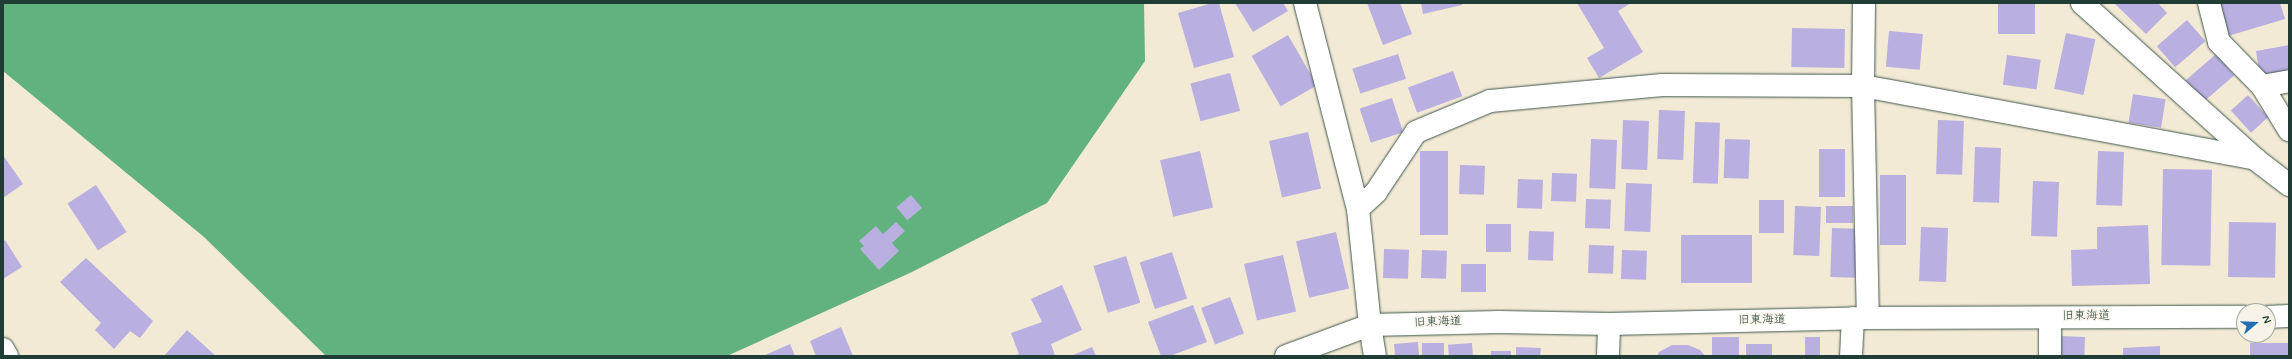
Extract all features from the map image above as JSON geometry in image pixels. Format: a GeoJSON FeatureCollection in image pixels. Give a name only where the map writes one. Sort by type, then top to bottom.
{"type":"FeatureCollection","features":[{"type":"Feature","properties":{"kind":"street"},"geometry":{"type":"LineString","coordinates":[[1305,3],[1358,209],[1370,325],[1375,356]]}},
{"type":"Feature","properties":{"kind":"street"},"geometry":{"type":"LineString","coordinates":[[1851,356],[1860,318],[1864,3]]}},
{"type":"Feature","properties":{"kind":"street"},"geometry":{"type":"LineString","coordinates":[[2082,3],[2255,159],[2289,185]]}},
{"type":"Feature","properties":{"kind":"street"},"geometry":{"type":"LineString","coordinates":[[2209,3],[2218,42],[2262,86],[2289,130]]}},
{"type":"Feature","properties":{"kind":"street"},"geometry":{"type":"LineString","coordinates":[[2262,86],[2289,81]]}},
{"type":"Feature","properties":{"kind":"street"},"geometry":{"type":"LineString","coordinates":[[1358,209],[1376,192],[1416,132],[1490,101],[1662,85],[1863,86],[2255,159]]}},
{"type":"Feature","properties":{"kind":"street"},"geometry":{"type":"LineString","coordinates":[[2276,317],[2289,316]]}},
{"type":"Feature","properties":{"kind":"street","name":"旧東海道"},"geometry":{"type":"LineString","coordinates":[[1286,356],[1370,325],[1499,322],[1609,324],[1860,318],[2236,317]]}},
{"type":"Feature","properties":{"kind":"street"},"geometry":{"type":"LineString","coordinates":[[2050,318],[2050,356]]}},
{"type":"Feature","properties":{"kind":"street"},"geometry":{"type":"LineString","coordinates":[[1608,356],[1609,324]]}},
{"type":"Feature","properties":{"kind":"street"},"geometry":{"type":"LineString","coordinates":[[3,349],[7,356]]}},
{"type":"Feature","properties":{"kind":"green space"},"geometry":{"type":"Polygon","coordinates":[[[3,3],[1144,3],[1145,61],[1047,203],[912,272],[727,356],[326,356],[204,237],[3,71],[3,3]]]}},
{"type":"Feature","properties":{"kind":"building"},"geometry":{"type":"Polygon","coordinates":[[[1212,3],[1219,3],[1234,57],[1194,68],[1178,13],[1212,3]]]}},
{"type":"Feature","properties":{"kind":"building"},"geometry":{"type":"Polygon","coordinates":[[[1235,3],[1283,3],[1288,11],[1253,32],[1235,3]]]}},
{"type":"Feature","properties":{"kind":"building"},"geometry":{"type":"Polygon","coordinates":[[[1367,3],[1400,3],[1412,34],[1383,45],[1367,3]]]}},
{"type":"Feature","properties":{"kind":"building"},"geometry":{"type":"Polygon","coordinates":[[[1421,3],[1462,3],[1462,5],[1423,14],[1421,3]]]}},
{"type":"Feature","properties":{"kind":"building"},"geometry":{"type":"Polygon","coordinates":[[[1577,3],[1631,3],[1618,11],[1643,52],[1599,78],[1587,58],[1604,48],[1577,3]]]}},
{"type":"Feature","properties":{"kind":"building"},"geometry":{"type":"Polygon","coordinates":[[[1998,3],[2035,3],[2035,34],[1998,34],[1998,3]]]}},
{"type":"Feature","properties":{"kind":"building"},"geometry":{"type":"Polygon","coordinates":[[[2114,3],[2158,3],[2167,13],[2146,34],[2114,3]]]}},
{"type":"Feature","properties":{"kind":"building"},"geometry":{"type":"Polygon","coordinates":[[[2219,3],[2280,3],[2285,19],[2228,36],[2219,3]]]}},
{"type":"Feature","properties":{"kind":"building"},"geometry":{"type":"Polygon","coordinates":[[[2187,20],[2205,41],[2175,67],[2157,46],[2187,20]]]}},
{"type":"Feature","properties":{"kind":"building"},"geometry":{"type":"Polygon","coordinates":[[[1792,28],[1845,29],[1844,68],[1791,67],[1792,28]]]}},
{"type":"Feature","properties":{"kind":"building"},"geometry":{"type":"Polygon","coordinates":[[[1889,31],[1923,34],[1920,70],[1886,67],[1889,31]]]}},
{"type":"Feature","properties":{"kind":"building"},"geometry":{"type":"Polygon","coordinates":[[[2066,33],[2095,39],[2083,95],[2054,89],[2066,33]]]}},
{"type":"Feature","properties":{"kind":"building"},"geometry":{"type":"Polygon","coordinates":[[[1288,35],[1317,85],[1281,106],[1252,56],[1288,35]]]}},
{"type":"Feature","properties":{"kind":"building"},"geometry":{"type":"Polygon","coordinates":[[[2289,45],[2289,72],[2260,77],[2256,51],[2289,45]]]}},
{"type":"Feature","properties":{"kind":"building"},"geometry":{"type":"Polygon","coordinates":[[[1398,54],[1406,79],[1360,94],[1352,69],[1398,54]]]}},
{"type":"Feature","properties":{"kind":"building"},"geometry":{"type":"Polygon","coordinates":[[[2216,54],[2234,75],[2204,101],[2186,80],[2216,54]]]}},
{"type":"Feature","properties":{"kind":"building"},"geometry":{"type":"Polygon","coordinates":[[[2007,55],[2041,60],[2036,89],[2003,85],[2007,55]]]}},
{"type":"Feature","properties":{"kind":"building"},"geometry":{"type":"Polygon","coordinates":[[[1453,71],[1462,96],[1417,113],[1408,87],[1453,71]]]}},
{"type":"Feature","properties":{"kind":"building"},"geometry":{"type":"Polygon","coordinates":[[[1230,73],[1240,111],[1200,121],[1190,84],[1230,73]]]}},
{"type":"Feature","properties":{"kind":"building"},"geometry":{"type":"Polygon","coordinates":[[[2133,94],[2166,99],[2161,128],[2128,123],[2133,94]]]}},
{"type":"Feature","properties":{"kind":"building"},"geometry":{"type":"Polygon","coordinates":[[[2248,95],[2268,117],[2251,133],[2231,110],[2248,95]]]}},
{"type":"Feature","properties":{"kind":"building"},"geometry":{"type":"Polygon","coordinates":[[[1392,98],[1403,132],[1371,143],[1360,109],[1392,98]]]}},
{"type":"Feature","properties":{"kind":"building"},"geometry":{"type":"Polygon","coordinates":[[[1659,110],[1685,111],[1683,160],[1657,159],[1659,110]]]}},
{"type":"Feature","properties":{"kind":"building"},"geometry":{"type":"Polygon","coordinates":[[[1623,120],[1649,121],[1647,170],[1621,169],[1623,120]]]}},
{"type":"Feature","properties":{"kind":"building"},"geometry":{"type":"Polygon","coordinates":[[[1938,120],[1964,121],[1962,175],[1936,174],[1938,120]]]}},
{"type":"Feature","properties":{"kind":"building"},"geometry":{"type":"Polygon","coordinates":[[[1695,122],[1720,123],[1718,184],[1693,183],[1695,122]]]}},
{"type":"Feature","properties":{"kind":"building"},"geometry":{"type":"Polygon","coordinates":[[[1308,132],[1321,189],[1282,198],[1269,141],[1308,132]]]}},
{"type":"Feature","properties":{"kind":"building"},"geometry":{"type":"Polygon","coordinates":[[[1591,139],[1617,140],[1615,189],[1589,188],[1591,139]]]}},
{"type":"Feature","properties":{"kind":"building"},"geometry":{"type":"Polygon","coordinates":[[[1725,139],[1750,140],[1749,179],[1724,178],[1725,139]]]}},
{"type":"Feature","properties":{"kind":"building"},"geometry":{"type":"Polygon","coordinates":[[[1975,147],[2001,148],[1999,203],[1973,202],[1975,147]]]}},
{"type":"Feature","properties":{"kind":"building"},"geometry":{"type":"Polygon","coordinates":[[[1819,149],[1845,149],[1845,197],[1819,197],[1819,149]]]}},
{"type":"Feature","properties":{"kind":"building"},"geometry":{"type":"Polygon","coordinates":[[[1200,151],[1213,208],[1173,217],[1160,160],[1200,151]]]}},
{"type":"Feature","properties":{"kind":"building"},"geometry":{"type":"Polygon","coordinates":[[[1420,151],[1448,151],[1448,235],[1420,235],[1420,151]]]}},
{"type":"Feature","properties":{"kind":"building"},"geometry":{"type":"Polygon","coordinates":[[[2098,151],[2124,152],[2122,206],[2096,205],[2098,151]]]}},
{"type":"Feature","properties":{"kind":"building"},"geometry":{"type":"Polygon","coordinates":[[[3,155],[23,184],[3,198],[3,155]]]}},
{"type":"Feature","properties":{"kind":"building"},"geometry":{"type":"Polygon","coordinates":[[[1460,165],[1485,166],[1484,195],[1459,194],[1460,165]]]}},
{"type":"Feature","properties":{"kind":"building"},"geometry":{"type":"Polygon","coordinates":[[[2163,169],[2212,170],[2210,266],[2161,265],[2163,169]]]}},
{"type":"Feature","properties":{"kind":"building"},"geometry":{"type":"Polygon","coordinates":[[[1552,173],[1577,174],[1576,202],[1551,201],[1552,173]]]}},
{"type":"Feature","properties":{"kind":"building"},"geometry":{"type":"Polygon","coordinates":[[[1880,175],[1906,175],[1906,245],[1880,245],[1880,175]]]}},
{"type":"Feature","properties":{"kind":"building"},"geometry":{"type":"Polygon","coordinates":[[[1518,179],[1543,180],[1542,209],[1517,208],[1518,179]]]}},
{"type":"Feature","properties":{"kind":"building"},"geometry":{"type":"Polygon","coordinates":[[[2033,181],[2059,182],[2057,237],[2031,236],[2033,181]]]}},
{"type":"Feature","properties":{"kind":"building"},"geometry":{"type":"Polygon","coordinates":[[[1626,183],[1652,184],[1650,232],[1624,231],[1626,183]]]}},
{"type":"Feature","properties":{"kind":"building"},"geometry":{"type":"Polygon","coordinates":[[[96,185],[126,232],[98,250],[67,204],[96,185]]]}},
{"type":"Feature","properties":{"kind":"building"},"geometry":{"type":"Polygon","coordinates":[[[911,195],[922,208],[907,220],[896,207],[911,195]]]}},
{"type":"Feature","properties":{"kind":"building"},"geometry":{"type":"Polygon","coordinates":[[[1586,199],[1611,200],[1610,229],[1585,228],[1586,199]]]}},
{"type":"Feature","properties":{"kind":"building"},"geometry":{"type":"Polygon","coordinates":[[[1759,200],[1784,200],[1784,233],[1759,233],[1759,200]]]}},
{"type":"Feature","properties":{"kind":"building"},"geometry":{"type":"Polygon","coordinates":[[[1795,206],[1821,207],[1819,256],[1793,255],[1795,206]]]}},
{"type":"Feature","properties":{"kind":"building"},"geometry":{"type":"Polygon","coordinates":[[[1826,206],[1853,206],[1853,223],[1826,223],[1826,206]]]}},
{"type":"Feature","properties":{"kind":"building"},"geometry":{"type":"Polygon","coordinates":[[[896,222],[905,231],[892,243],[899,251],[879,270],[860,249],[864,246],[859,241],[876,226],[883,234],[896,222]]]}},
{"type":"Feature","properties":{"kind":"building"},"geometry":{"type":"Polygon","coordinates":[[[2229,222],[2276,223],[2275,278],[2228,277],[2229,222]]]}},
{"type":"Feature","properties":{"kind":"building"},"geometry":{"type":"Polygon","coordinates":[[[1486,224],[1511,224],[1511,252],[1486,252],[1486,224]]]}},
{"type":"Feature","properties":{"kind":"building"},"geometry":{"type":"Polygon","coordinates":[[[2148,225],[2150,284],[2072,286],[2071,250],[2097,249],[2097,227],[2148,225]]]}},
{"type":"Feature","properties":{"kind":"building"},"geometry":{"type":"Polygon","coordinates":[[[1921,227],[1948,228],[1946,282],[1919,281],[1921,227]]]}},
{"type":"Feature","properties":{"kind":"building"},"geometry":{"type":"Polygon","coordinates":[[[1832,228],[1857,229],[1855,278],[1830,277],[1832,228]]]}},
{"type":"Feature","properties":{"kind":"building"},"geometry":{"type":"Polygon","coordinates":[[[1529,231],[1554,232],[1553,261],[1528,260],[1529,231]]]}},
{"type":"Feature","properties":{"kind":"building"},"geometry":{"type":"Polygon","coordinates":[[[1336,232],[1349,289],[1309,298],[1296,241],[1336,232]]]}},
{"type":"Feature","properties":{"kind":"building"},"geometry":{"type":"Polygon","coordinates":[[[1681,235],[1752,235],[1752,283],[1681,283],[1681,235]]]}},
{"type":"Feature","properties":{"kind":"building"},"geometry":{"type":"Polygon","coordinates":[[[5,240],[22,267],[3,279],[3,242],[5,240]]]}},
{"type":"Feature","properties":{"kind":"building"},"geometry":{"type":"Polygon","coordinates":[[[1589,245],[1614,246],[1613,274],[1588,273],[1589,245]]]}},
{"type":"Feature","properties":{"kind":"building"},"geometry":{"type":"Polygon","coordinates":[[[1384,249],[1409,250],[1408,279],[1383,278],[1384,249]]]}},
{"type":"Feature","properties":{"kind":"building"},"geometry":{"type":"Polygon","coordinates":[[[1422,250],[1447,251],[1446,279],[1421,278],[1422,250]]]}},
{"type":"Feature","properties":{"kind":"building"},"geometry":{"type":"Polygon","coordinates":[[[1622,250],[1647,251],[1646,280],[1621,279],[1622,250]]]}},
{"type":"Feature","properties":{"kind":"building"},"geometry":{"type":"Polygon","coordinates":[[[1172,252],[1187,299],[1155,309],[1140,263],[1172,252]]]}},
{"type":"Feature","properties":{"kind":"building"},"geometry":{"type":"Polygon","coordinates":[[[1283,255],[1296,312],[1257,321],[1244,264],[1283,255]]]}},
{"type":"Feature","properties":{"kind":"building"},"geometry":{"type":"Polygon","coordinates":[[[1126,256],[1140,303],[1108,313],[1093,266],[1126,256]]]}},
{"type":"Feature","properties":{"kind":"building"},"geometry":{"type":"Polygon","coordinates":[[[86,258],[153,321],[140,338],[130,331],[114,349],[95,330],[101,323],[60,282],[86,258]]]}},
{"type":"Feature","properties":{"kind":"building"},"geometry":{"type":"Polygon","coordinates":[[[1461,264],[1486,264],[1486,292],[1461,292],[1461,264]]]}},
{"type":"Feature","properties":{"kind":"building"},"geometry":{"type":"Polygon","coordinates":[[[1062,285],[1082,330],[1051,344],[1055,356],[1013,356],[1019,354],[1011,333],[1042,322],[1031,299],[1062,285]]]}},
{"type":"Feature","properties":{"kind":"building"},"geometry":{"type":"Polygon","coordinates":[[[1230,297],[1244,333],[1215,345],[1201,308],[1230,297]]]}},
{"type":"Feature","properties":{"kind":"building"},"geometry":{"type":"Polygon","coordinates":[[[1193,305],[1207,342],[1170,356],[1161,356],[1148,322],[1193,305]]]}},
{"type":"Feature","properties":{"kind":"building"},"geometry":{"type":"Polygon","coordinates":[[[841,327],[853,356],[816,356],[810,341],[841,327]]]}},
{"type":"Feature","properties":{"kind":"building"},"geometry":{"type":"Polygon","coordinates":[[[187,330],[216,356],[164,356],[187,330]]]}},
{"type":"Feature","properties":{"kind":"building"},"geometry":{"type":"Polygon","coordinates":[[[2059,336],[2085,337],[2084,356],[2058,356],[2059,336]]]}},
{"type":"Feature","properties":{"kind":"building"},"geometry":{"type":"Polygon","coordinates":[[[1712,337],[1739,337],[1739,356],[1712,356],[1712,337]]]}},
{"type":"Feature","properties":{"kind":"building"},"geometry":{"type":"Polygon","coordinates":[[[1805,337],[1820,337],[1820,356],[1805,356],[1805,337]]]}},
{"type":"Feature","properties":{"kind":"building"},"geometry":{"type":"Polygon","coordinates":[[[1418,342],[1419,356],[1395,356],[1394,344],[1418,342]]]}},
{"type":"Feature","properties":{"kind":"building"},"geometry":{"type":"Polygon","coordinates":[[[1422,343],[1444,343],[1444,356],[1422,356],[1422,343]]]}},
{"type":"Feature","properties":{"kind":"building"},"geometry":{"type":"Polygon","coordinates":[[[1472,343],[1473,356],[1449,356],[1448,345],[1472,343]]]}},
{"type":"Feature","properties":{"kind":"building"},"geometry":{"type":"Polygon","coordinates":[[[2250,343],[2289,343],[2289,356],[2250,356],[2250,343]]]}},
{"type":"Feature","properties":{"kind":"building"},"geometry":{"type":"Polygon","coordinates":[[[790,344],[795,356],[763,356],[790,344]]]}},
{"type":"Feature","properties":{"kind":"building"},"geometry":{"type":"Polygon","coordinates":[[[1746,344],[1772,344],[1772,356],[1746,356],[1746,344]]]}},
{"type":"Feature","properties":{"kind":"building"},"geometry":{"type":"Polygon","coordinates":[[[1672,345],[1688,345],[1700,350],[1705,356],[1657,356],[1659,352],[1672,345]]]}},
{"type":"Feature","properties":{"kind":"building"},"geometry":{"type":"Polygon","coordinates":[[[2160,346],[2160,356],[2123,356],[2123,348],[2160,346]]]}},
{"type":"Feature","properties":{"kind":"building"},"geometry":{"type":"Polygon","coordinates":[[[1092,347],[1096,356],[1071,356],[1092,347]]]}},
{"type":"Feature","properties":{"kind":"building"},"geometry":{"type":"Polygon","coordinates":[[[1516,347],[1541,348],[1540,356],[1516,356],[1516,347]]]}},
{"type":"Feature","properties":{"kind":"building"},"geometry":{"type":"Polygon","coordinates":[[[1491,351],[1511,351],[1511,356],[1491,356],[1491,351]]]}}]}
